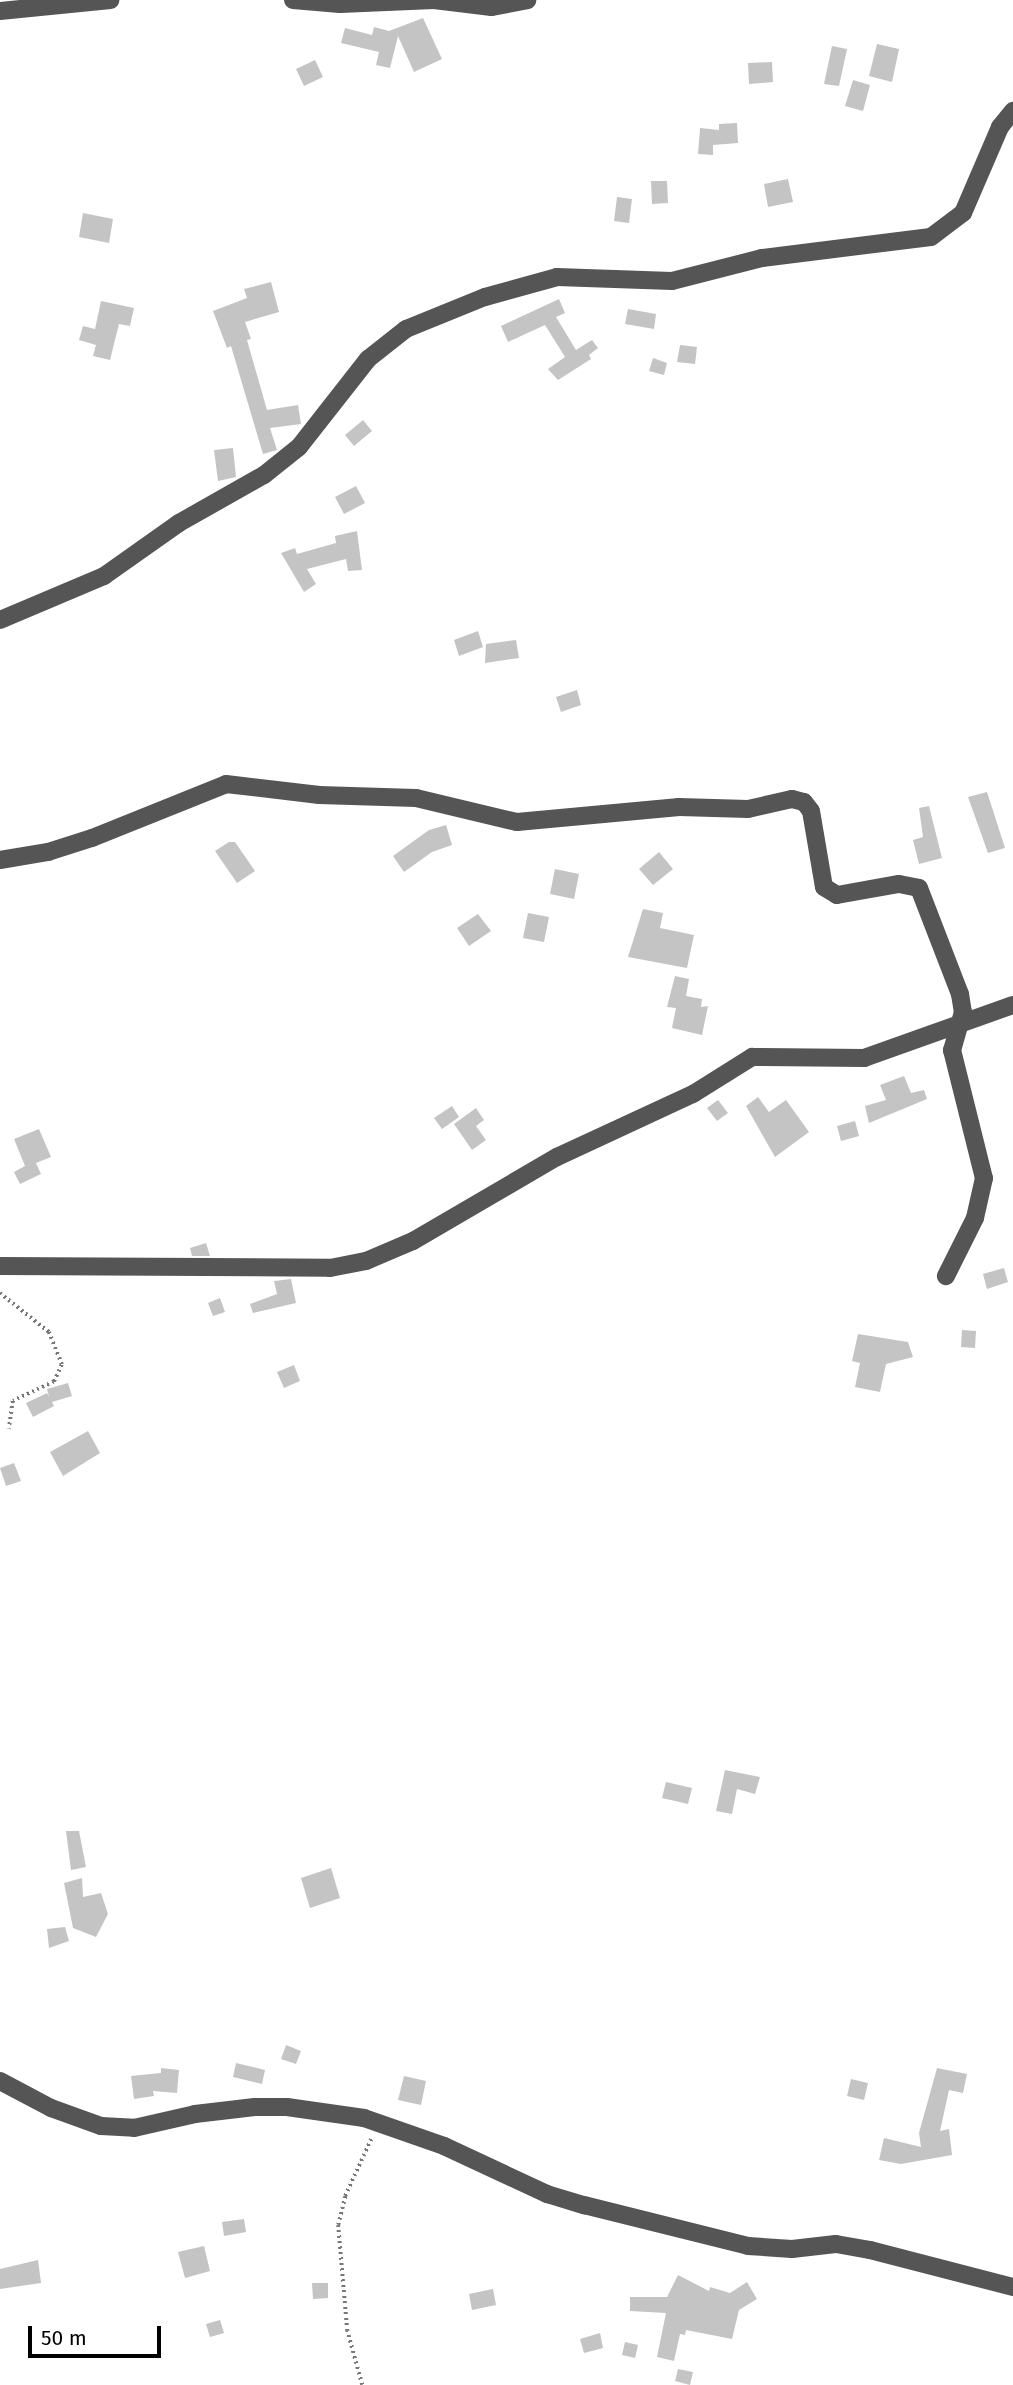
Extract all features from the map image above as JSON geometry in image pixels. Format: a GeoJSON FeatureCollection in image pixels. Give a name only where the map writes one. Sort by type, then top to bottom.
{"type":"FeatureCollection","features":[{"type":"Feature","properties":{"kind":"street"},"geometry":{"type":"LineString","coordinates":[[0,10],[110,0]]}},
{"type":"Feature","properties":{"kind":"street"},"geometry":{"type":"LineString","coordinates":[[293,0],[340,4],[434,0],[492,7],[527,0]]}},
{"type":"Feature","properties":{"kind":"street"},"geometry":{"type":"LineString","coordinates":[[0,620],[104,576],[179,523],[264,475],[299,447],[368,359],[406,329],[485,297],[557,277],[672,281],[762,258],[931,237],[963,213],[1000,127],[1013,111]]}},
{"type":"Feature","properties":{"kind":"street"},"geometry":{"type":"LineString","coordinates":[[0,860],[48,852],[92,838],[226,784],[320,795],[416,798],[517,822],[679,807],[748,809],[798,800],[810,806],[819,875],[828,891],[844,895],[899,884],[919,887],[960,994],[961,1022],[952,1049],[984,1178],[975,1218],[946,1276]]}},
{"type":"Feature","properties":{"kind":"street"},"geometry":{"type":"LineString","coordinates":[[0,1266],[306,1268],[366,1261],[413,1241],[557,1157],[693,1094],[752,1057],[864,1058],[1013,1005]]}},
{"type":"Feature","properties":{"kind":"street"},"geometry":{"type":"LineString","coordinates":[[0,2081],[51,2108],[101,2126],[134,2129],[195,2114],[254,2107],[287,2107],[379,2122],[444,2146],[547,2194],[584,2205],[748,2246],[776,2249],[836,2244],[870,2250],[1013,2287]]}},
{"type":"Feature","properties":{"kind":"path"},"geometry":{"type":"LineString","coordinates":[[0,1293],[49,1332],[62,1365],[54,1382],[13,1401],[9,1429]]}},
{"type":"Feature","properties":{"kind":"path"},"geometry":{"type":"LineString","coordinates":[[362,2385],[347,2331],[338,2225],[345,2196],[379,2122]]}},
{"type":"Feature","properties":{"kind":"building"},"geometry":{"type":"Polygon","coordinates":[[[423,18],[442,59],[414,72],[398,36],[390,68],[376,65],[379,52],[341,43],[345,28],[372,35],[374,27],[389,31],[423,18]]]}},
{"type":"Feature","properties":{"kind":"building"},"geometry":{"type":"Polygon","coordinates":[[[877,44],[899,49],[892,82],[869,76],[877,44]]]}},
{"type":"Feature","properties":{"kind":"building"},"geometry":{"type":"Polygon","coordinates":[[[832,46],[847,49],[839,86],[824,84],[832,46]]]}},
{"type":"Feature","properties":{"kind":"building"},"geometry":{"type":"Polygon","coordinates":[[[315,60],[323,77],[304,86],[296,69],[315,60]]]}},
{"type":"Feature","properties":{"kind":"building"},"geometry":{"type":"Polygon","coordinates":[[[772,62],[773,82],[749,84],[748,63],[772,62]]]}},
{"type":"Feature","properties":{"kind":"building"},"geometry":{"type":"Polygon","coordinates":[[[853,80],[870,85],[863,111],[845,106],[853,80]]]}},
{"type":"Feature","properties":{"kind":"building"},"geometry":{"type":"Polygon","coordinates":[[[737,123],[738,143],[713,145],[713,155],[698,154],[700,128],[719,130],[719,124],[737,123]]]}},
{"type":"Feature","properties":{"kind":"building"},"geometry":{"type":"Polygon","coordinates":[[[788,179],[793,202],[768,207],[764,184],[788,179]]]}},
{"type":"Feature","properties":{"kind":"building"},"geometry":{"type":"Polygon","coordinates":[[[651,181],[667,181],[668,203],[652,204],[651,181]]]}},
{"type":"Feature","properties":{"kind":"building"},"geometry":{"type":"Polygon","coordinates":[[[617,197],[632,199],[629,223],[614,221],[617,197]]]}},
{"type":"Feature","properties":{"kind":"building"},"geometry":{"type":"Polygon","coordinates":[[[83,213],[113,219],[109,243],[79,237],[83,213]]]}},
{"type":"Feature","properties":{"kind":"building"},"geometry":{"type":"Polygon","coordinates":[[[271,282],[279,312],[245,322],[251,339],[247,340],[267,410],[298,405],[301,424],[270,428],[277,450],[263,454],[231,346],[227,348],[213,311],[247,298],[244,289],[271,282]]]}},
{"type":"Feature","properties":{"kind":"building"},"geometry":{"type":"Polygon","coordinates":[[[559,299],[565,313],[556,317],[576,350],[592,340],[598,348],[589,355],[591,359],[558,380],[548,369],[565,357],[545,325],[508,342],[501,326],[559,299]]]}},
{"type":"Feature","properties":{"kind":"building"},"geometry":{"type":"Polygon","coordinates":[[[101,301],[134,308],[130,326],[119,324],[110,360],[93,356],[96,345],[79,340],[83,326],[95,329],[101,301]]]}},
{"type":"Feature","properties":{"kind":"building"},"geometry":{"type":"Polygon","coordinates":[[[628,309],[656,314],[654,329],[625,324],[628,309]]]}},
{"type":"Feature","properties":{"kind":"building"},"geometry":{"type":"Polygon","coordinates":[[[680,345],[697,347],[695,364],[677,362],[680,345]]]}},
{"type":"Feature","properties":{"kind":"building"},"geometry":{"type":"Polygon","coordinates":[[[653,358],[667,363],[664,375],[649,371],[653,358]]]}},
{"type":"Feature","properties":{"kind":"building"},"geometry":{"type":"Polygon","coordinates":[[[363,420],[372,431],[354,446],[345,435],[363,420]]]}},
{"type":"Feature","properties":{"kind":"building"},"geometry":{"type":"Polygon","coordinates":[[[233,448],[236,477],[218,481],[214,450],[233,448]]]}},
{"type":"Feature","properties":{"kind":"building"},"geometry":{"type":"Polygon","coordinates":[[[356,486],[365,503],[344,514],[335,497],[356,486]]]}},
{"type":"Feature","properties":{"kind":"building"},"geometry":{"type":"Polygon","coordinates":[[[357,531],[362,570],[348,571],[346,559],[307,569],[316,584],[304,592],[281,553],[295,548],[297,554],[336,543],[335,536],[357,531]]]}},
{"type":"Feature","properties":{"kind":"building"},"geometry":{"type":"Polygon","coordinates":[[[478,631],[483,647],[459,656],[454,640],[478,631]]]}},
{"type":"Feature","properties":{"kind":"building"},"geometry":{"type":"Polygon","coordinates":[[[516,640],[519,658],[485,663],[486,644],[516,640]]]}},
{"type":"Feature","properties":{"kind":"building"},"geometry":{"type":"Polygon","coordinates":[[[577,690],[581,705],[561,712],[556,697],[577,690]]]}},
{"type":"Feature","properties":{"kind":"building"},"geometry":{"type":"Polygon","coordinates":[[[987,792],[1005,848],[988,853],[968,797],[987,792]]]}},
{"type":"Feature","properties":{"kind":"building"},"geometry":{"type":"Polygon","coordinates":[[[929,806],[942,858],[919,864],[913,840],[923,837],[919,808],[929,806]]]}},
{"type":"Feature","properties":{"kind":"building"},"geometry":{"type":"Polygon","coordinates":[[[446,825],[452,845],[432,852],[404,872],[393,856],[429,830],[446,825]]]}},
{"type":"Feature","properties":{"kind":"building"},"geometry":{"type":"Polygon","coordinates":[[[229,842],[235,842],[255,871],[237,883],[215,851],[229,842]]]}},
{"type":"Feature","properties":{"kind":"building"},"geometry":{"type":"Polygon","coordinates":[[[659,852],[673,869],[653,885],[639,869],[659,852]]]}},
{"type":"Feature","properties":{"kind":"building"},"geometry":{"type":"Polygon","coordinates":[[[555,869],[579,874],[574,899],[550,894],[555,869]]]}},
{"type":"Feature","properties":{"kind":"building"},"geometry":{"type":"Polygon","coordinates":[[[643,909],[663,913],[660,928],[694,935],[687,968],[628,957],[643,909]]]}},
{"type":"Feature","properties":{"kind":"building"},"geometry":{"type":"Polygon","coordinates":[[[528,913],[549,917],[544,942],[523,938],[528,913]]]}},
{"type":"Feature","properties":{"kind":"building"},"geometry":{"type":"Polygon","coordinates":[[[478,914],[491,931],[469,946],[457,928],[478,914]]]}},
{"type":"Feature","properties":{"kind":"building"},"geometry":{"type":"Polygon","coordinates":[[[675,976],[689,979],[686,996],[702,999],[701,1007],[708,1006],[702,1035],[672,1028],[676,1008],[667,1007],[675,976]]]}},
{"type":"Feature","properties":{"kind":"building"},"geometry":{"type":"Polygon","coordinates":[[[904,1076],[911,1093],[924,1090],[927,1099],[869,1123],[865,1106],[886,1100],[880,1085],[904,1076]]]}},
{"type":"Feature","properties":{"kind":"building"},"geometry":{"type":"Polygon","coordinates":[[[758,1097],[769,1112],[786,1100],[809,1132],[775,1157],[746,1106],[758,1097]]]}},
{"type":"Feature","properties":{"kind":"building"},"geometry":{"type":"Polygon","coordinates":[[[718,1100],[728,1113],[717,1121],[707,1108],[718,1100]]]}},
{"type":"Feature","properties":{"kind":"building"},"geometry":{"type":"Polygon","coordinates":[[[452,1106],[459,1117],[442,1129],[434,1118],[452,1106]]]}},
{"type":"Feature","properties":{"kind":"building"},"geometry":{"type":"Polygon","coordinates":[[[476,1108],[484,1120],[476,1126],[486,1140],[472,1150],[454,1124],[476,1108]]]}},
{"type":"Feature","properties":{"kind":"building"},"geometry":{"type":"Polygon","coordinates":[[[855,1121],[859,1136],[841,1141],[837,1126],[855,1121]]]}},
{"type":"Feature","properties":{"kind":"building"},"geometry":{"type":"Polygon","coordinates":[[[39,1129],[51,1157],[36,1163],[41,1174],[20,1184],[14,1172],[25,1166],[14,1139],[39,1129]]]}},
{"type":"Feature","properties":{"kind":"building"},"geometry":{"type":"Polygon","coordinates":[[[206,1243],[210,1256],[192,1256],[190,1248],[206,1243]]]}},
{"type":"Feature","properties":{"kind":"building"},"geometry":{"type":"Polygon","coordinates":[[[1004,1268],[1008,1282],[987,1289],[983,1274],[1004,1268]]]}},
{"type":"Feature","properties":{"kind":"building"},"geometry":{"type":"Polygon","coordinates":[[[291,1279],[296,1303],[253,1313],[250,1304],[277,1294],[274,1281],[291,1279]]]}},
{"type":"Feature","properties":{"kind":"building"},"geometry":{"type":"Polygon","coordinates":[[[220,1298],[225,1312],[213,1316],[208,1303],[220,1298]]]}},
{"type":"Feature","properties":{"kind":"building"},"geometry":{"type":"Polygon","coordinates":[[[962,1330],[976,1331],[975,1348],[961,1347],[962,1330]]]}},
{"type":"Feature","properties":{"kind":"building"},"geometry":{"type":"Polygon","coordinates":[[[858,1334],[908,1342],[913,1357],[886,1364],[880,1392],[855,1387],[860,1363],[852,1361],[858,1334]]]}},
{"type":"Feature","properties":{"kind":"building"},"geometry":{"type":"Polygon","coordinates":[[[294,1365],[300,1381],[284,1388],[277,1372],[294,1365]]]}},
{"type":"Feature","properties":{"kind":"building"},"geometry":{"type":"Polygon","coordinates":[[[68,1383],[72,1396],[52,1402],[54,1406],[33,1417],[26,1403],[47,1393],[49,1397],[47,1389],[68,1383]]]}},
{"type":"Feature","properties":{"kind":"building"},"geometry":{"type":"Polygon","coordinates":[[[88,1431],[100,1453],[63,1476],[50,1452],[88,1431]]]}},
{"type":"Feature","properties":{"kind":"building"},"geometry":{"type":"Polygon","coordinates":[[[14,1463],[21,1481],[6,1486],[0,1468],[14,1463]]]}},
{"type":"Feature","properties":{"kind":"building"},"geometry":{"type":"Polygon","coordinates":[[[725,1770],[760,1777],[755,1794],[737,1789],[732,1814],[716,1811],[725,1770]]]}},
{"type":"Feature","properties":{"kind":"building"},"geometry":{"type":"Polygon","coordinates":[[[666,1782],[692,1788],[688,1804],[662,1798],[666,1782]]]}},
{"type":"Feature","properties":{"kind":"building"},"geometry":{"type":"Polygon","coordinates":[[[66,1831],[79,1831],[86,1867],[71,1870],[66,1831]]]}},
{"type":"Feature","properties":{"kind":"building"},"geometry":{"type":"Polygon","coordinates":[[[331,1868],[340,1898],[310,1908],[301,1878],[331,1868]]]}},
{"type":"Feature","properties":{"kind":"building"},"geometry":{"type":"Polygon","coordinates":[[[82,1878],[83,1897],[101,1893],[108,1914],[96,1937],[73,1928],[64,1883],[82,1878]]]}},
{"type":"Feature","properties":{"kind":"building"},"geometry":{"type":"Polygon","coordinates":[[[65,1927],[69,1941],[49,1948],[47,1929],[65,1927]]]}},
{"type":"Feature","properties":{"kind":"building"},"geometry":{"type":"Polygon","coordinates":[[[286,2045],[301,2051],[296,2064],[281,2059],[286,2045]]]}},
{"type":"Feature","properties":{"kind":"building"},"geometry":{"type":"Polygon","coordinates":[[[236,2063],[265,2070],[262,2084],[233,2077],[236,2063]]]}},
{"type":"Feature","properties":{"kind":"building"},"geometry":{"type":"Polygon","coordinates":[[[161,2068],[179,2070],[177,2093],[153,2091],[154,2096],[134,2099],[131,2076],[161,2073],[161,2068]]]}},
{"type":"Feature","properties":{"kind":"building"},"geometry":{"type":"Polygon","coordinates":[[[937,2068],[967,2074],[963,2093],[949,2090],[940,2131],[949,2129],[952,2155],[901,2164],[879,2160],[884,2138],[921,2147],[919,2133],[937,2068]]]}},
{"type":"Feature","properties":{"kind":"building"},"geometry":{"type":"Polygon","coordinates":[[[404,2076],[426,2081],[421,2105],[398,2100],[404,2076]]]}},
{"type":"Feature","properties":{"kind":"building"},"geometry":{"type":"Polygon","coordinates":[[[851,2079],[868,2083],[864,2100],[847,2096],[851,2079]]]}},
{"type":"Feature","properties":{"kind":"building"},"geometry":{"type":"Polygon","coordinates":[[[244,2219],[246,2232],[224,2236],[222,2222],[244,2219]]]}},
{"type":"Feature","properties":{"kind":"building"},"geometry":{"type":"Polygon","coordinates":[[[204,2246],[210,2271],[185,2278],[178,2252],[204,2246]]]}},
{"type":"Feature","properties":{"kind":"building"},"geometry":{"type":"Polygon","coordinates":[[[38,2260],[41,2283],[0,2289],[0,2269],[38,2260]]]}},
{"type":"Feature","properties":{"kind":"building"},"geometry":{"type":"Polygon","coordinates":[[[678,2275],[709,2291],[710,2287],[730,2293],[747,2282],[757,2299],[739,2310],[732,2339],[686,2330],[685,2335],[680,2334],[674,2361],[657,2357],[666,2313],[630,2311],[630,2297],[667,2297],[678,2275]]]}},
{"type":"Feature","properties":{"kind":"building"},"geometry":{"type":"Polygon","coordinates":[[[312,2283],[328,2283],[328,2298],[313,2299],[312,2283]]]}},
{"type":"Feature","properties":{"kind":"building"},"geometry":{"type":"Polygon","coordinates":[[[493,2289],[496,2305],[472,2310],[469,2294],[493,2289]]]}},
{"type":"Feature","properties":{"kind":"building"},"geometry":{"type":"Polygon","coordinates":[[[220,2320],[224,2333],[210,2337],[206,2324],[220,2320]]]}},
{"type":"Feature","properties":{"kind":"building"},"geometry":{"type":"Polygon","coordinates":[[[600,2333],[603,2348],[584,2353],[580,2339],[600,2333]]]}},
{"type":"Feature","properties":{"kind":"building"},"geometry":{"type":"Polygon","coordinates":[[[625,2342],[638,2345],[635,2358],[622,2355],[625,2342]]]}},
{"type":"Feature","properties":{"kind":"building"},"geometry":{"type":"Polygon","coordinates":[[[678,2369],[693,2372],[690,2385],[675,2381],[678,2369]]]}}]}
